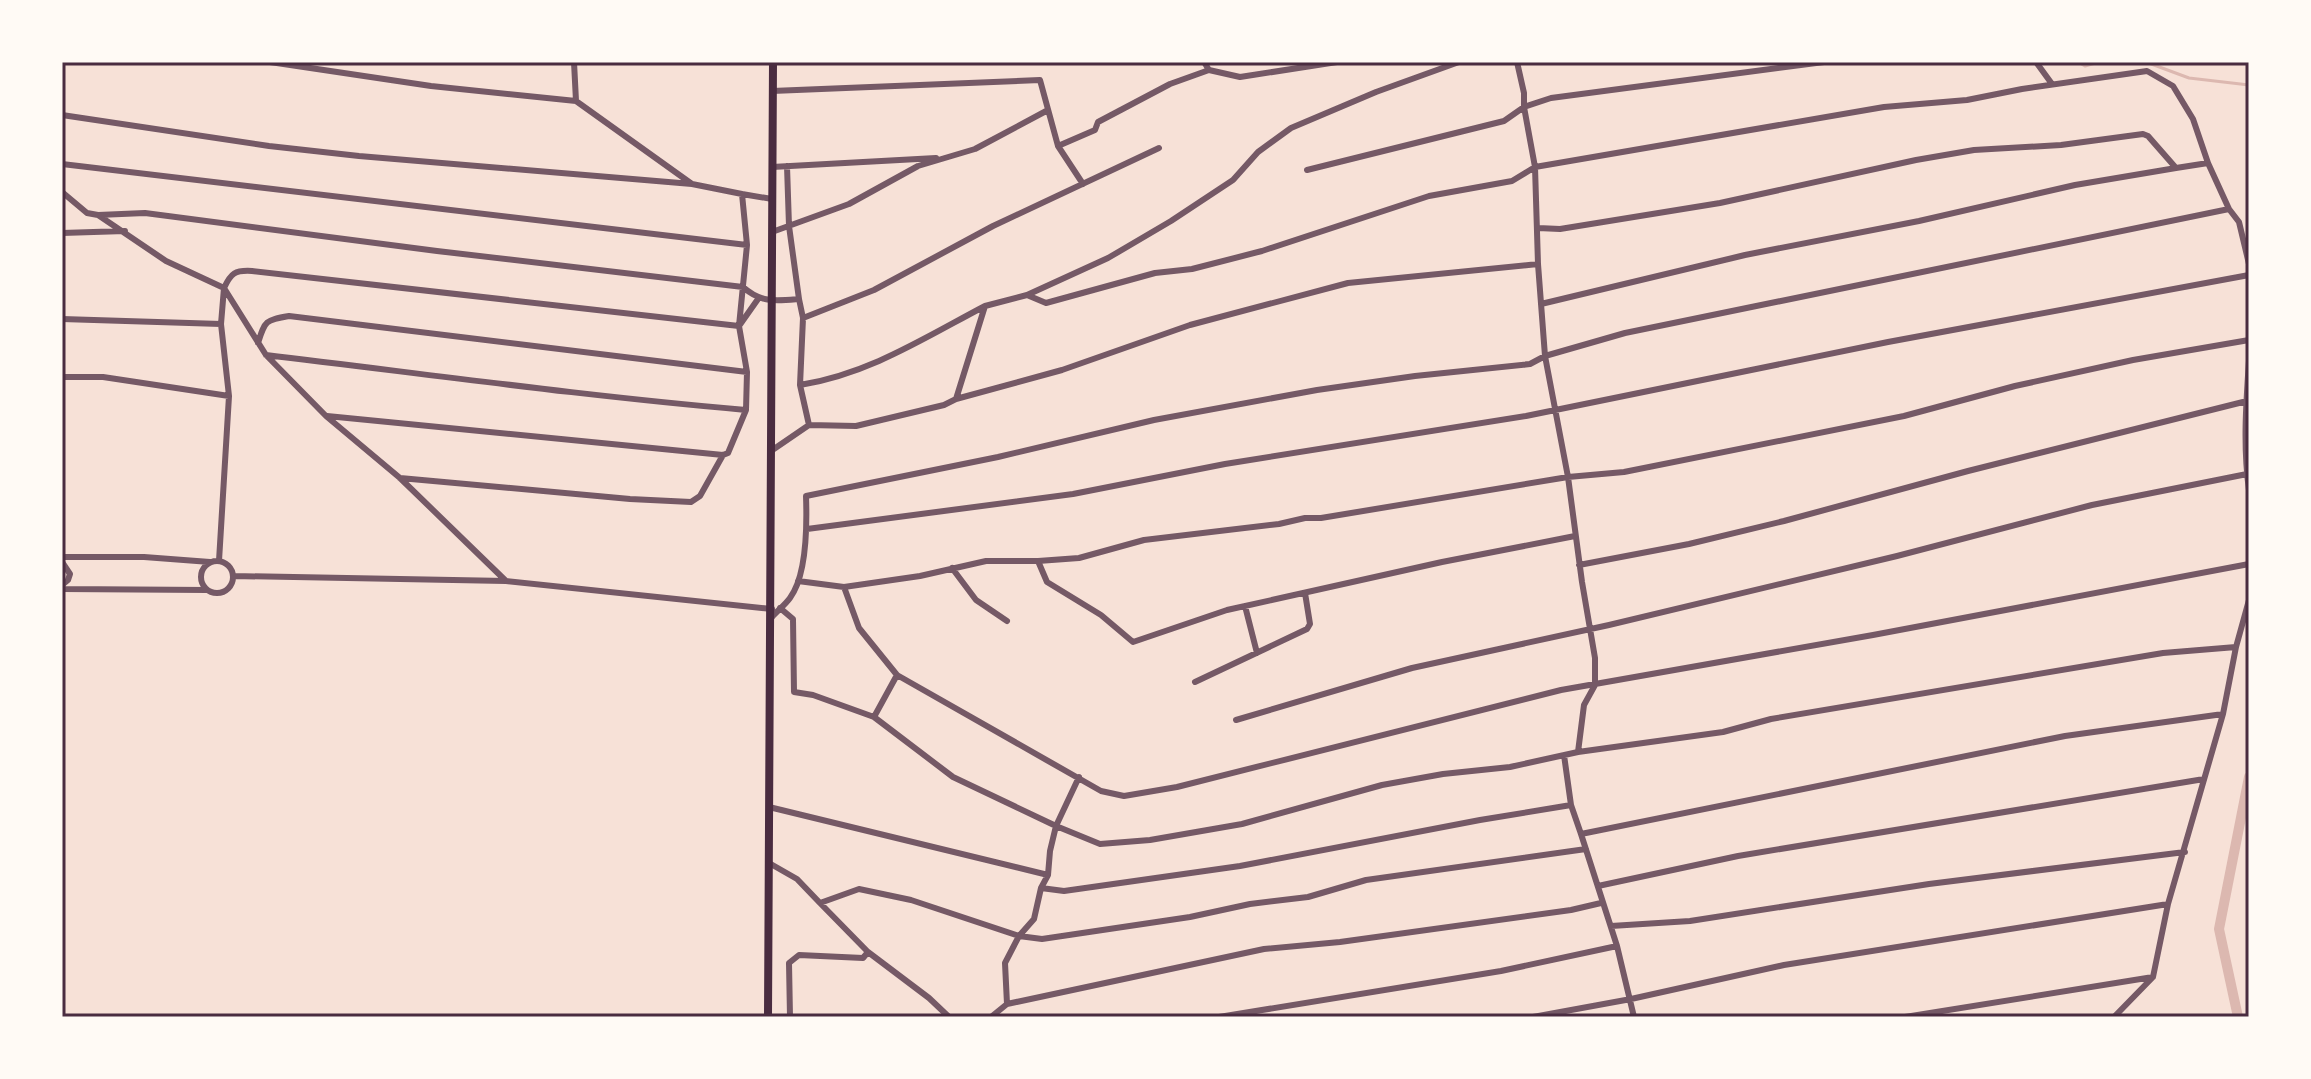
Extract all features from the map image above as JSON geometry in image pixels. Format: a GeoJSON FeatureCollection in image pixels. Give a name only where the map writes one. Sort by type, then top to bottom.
{"type":"FeatureCollection","features":[{"type":"Feature","properties":{"kind":"main road"},"geometry":{"type":"LineString","coordinates":[[768,1017],[769,807],[775,611],[771,451],[773,62]]}},
{"type":"Feature","properties":{"kind":"street"},"geometry":{"type":"LineString","coordinates":[[270,62],[431,86],[576,101],[692,184]]}},
{"type":"Feature","properties":{"kind":"street"},"geometry":{"type":"LineString","coordinates":[[574,62],[576,101]]}},
{"type":"Feature","properties":{"kind":"street"},"geometry":{"type":"LineString","coordinates":[[1204,62],[1209,70]]}},
{"type":"Feature","properties":{"kind":"street"},"geometry":{"type":"LineString","coordinates":[[1058,146],[1095,130],[1098,122],[1170,84],[1209,70],[1240,77],[1337,62]]}},
{"type":"Feature","properties":{"kind":"street"},"geometry":{"type":"LineString","coordinates":[[800,385],[865,370],[985,306],[1027,295],[1108,258],[1233,180],[1258,152],[1291,128],[1376,92],[1459,62]]}},
{"type":"Feature","properties":{"kind":"street"},"geometry":{"type":"LineString","coordinates":[[1517,62],[1535,167],[1545,356],[1568,477],[1595,658],[1595,685],[1584,705],[1578,752]]}},
{"type":"Feature","properties":{"kind":"street"},"geometry":{"type":"LineString","coordinates":[[1307,170],[1504,121],[1524,107],[1551,98],[1824,62]]}},
{"type":"Feature","properties":{"kind":"street"},"geometry":{"type":"LineString","coordinates":[[2036,62],[2052,84]]}},
{"type":"Feature","properties":{"kind":"street"},"geometry":{"type":"LineString","coordinates":[[1027,295],[1046,303],[1155,273],[1192,269],[1262,251],[1429,196],[1512,181],[1535,167],[1884,107],[1967,100],[2147,71],[2173,86],[2193,119],[2208,163],[2229,209],[2239,222],[2249,264]]}},
{"type":"Feature","properties":{"kind":"street"},"geometry":{"type":"LineString","coordinates":[[772,91],[1040,80],[1058,146],[1083,184]]}},
{"type":"Feature","properties":{"kind":"street"},"geometry":{"type":"LineString","coordinates":[[772,232],[849,204],[918,166],[1000,138],[1048,110]]}},
{"type":"Feature","properties":{"kind":"street"},"geometry":{"type":"LineString","coordinates":[[62,115],[344,154],[692,184],[772,199]]}},
{"type":"Feature","properties":{"kind":"street"},"geometry":{"type":"LineString","coordinates":[[1538,228],[1560,229],[1720,203],[1974,150],[2061,145],[2143,134],[2176,168]]}},
{"type":"Feature","properties":{"kind":"street"},"geometry":{"type":"LineString","coordinates":[[803,318],[874,290],[993,226],[1159,148]]}},
{"type":"Feature","properties":{"kind":"street"},"geometry":{"type":"LineString","coordinates":[[772,167],[949,157]]}},
{"type":"Feature","properties":{"kind":"street"},"geometry":{"type":"LineString","coordinates":[[1541,304],[1729,259],[1919,221],[2075,185],[2208,163]]}},
{"type":"Feature","properties":{"kind":"street"},"geometry":{"type":"LineString","coordinates":[[62,164],[747,245]]}},
{"type":"Feature","properties":{"kind":"street"},"geometry":{"type":"LineString","coordinates":[[787,166],[789,226],[803,318],[800,385],[809,425]]}},
{"type":"Feature","properties":{"kind":"street"},"geometry":{"type":"LineString","coordinates":[[62,192],[87,213],[98,215],[145,213],[743,287],[758,299],[771,302],[799,299]]}},
{"type":"Feature","properties":{"kind":"street"},"geometry":{"type":"LineString","coordinates":[[326,416],[723,455],[728,453],[746,410],[747,372],[739,326],[747,245],[742,194]]}},
{"type":"Feature","properties":{"kind":"street"},"geometry":{"type":"LineString","coordinates":[[775,611],[791,597],[798,581],[807,529],[806,496],[998,457],[1074,437],[1339,386],[1530,364],[1545,356],[1625,333],[2229,209]]}},
{"type":"Feature","properties":{"kind":"street"},"geometry":{"type":"LineString","coordinates":[[98,215],[166,261],[224,288],[266,355],[326,416],[400,478],[506,581]]}},
{"type":"Feature","properties":{"kind":"street"},"geometry":{"type":"LineString","coordinates":[[62,233],[125,231]]}},
{"type":"Feature","properties":{"kind":"street"},"geometry":{"type":"LineString","coordinates":[[771,451],[809,425],[856,426],[944,405],[1062,370],[1190,325],[1348,283],[1538,264]]}},
{"type":"Feature","properties":{"kind":"street"},"geometry":{"type":"LineString","coordinates":[[219,561],[229,396],[221,324],[224,288],[231,274],[238,270],[739,326]]}},
{"type":"Feature","properties":{"kind":"street"},"geometry":{"type":"LineString","coordinates":[[807,529],[1073,494],[1225,464],[1526,416],[1888,342],[2249,275]]}},
{"type":"Feature","properties":{"kind":"street"},"geometry":{"type":"LineString","coordinates":[[739,326],[758,299]]}},
{"type":"Feature","properties":{"kind":"street"},"geometry":{"type":"LineString","coordinates":[[956,399],[985,306]]}},
{"type":"Feature","properties":{"kind":"street"},"geometry":{"type":"LineString","coordinates":[[258,344],[262,326],[270,319],[289,316],[747,372]]}},
{"type":"Feature","properties":{"kind":"street"},"geometry":{"type":"LineString","coordinates":[[62,319],[221,324]]}},
{"type":"Feature","properties":{"kind":"street"},"geometry":{"type":"LineString","coordinates":[[798,581],[844,587],[986,561],[1079,558],[1144,540],[1279,524],[1568,477],[1624,472],[1890,419],[1965,402],[2015,386],[2133,360],[2249,340]]}},
{"type":"Feature","properties":{"kind":"street"},"geometry":{"type":"LineString","coordinates":[[266,355],[612,399],[746,410]]}},
{"type":"Feature","properties":{"kind":"street"},"geometry":{"type":"LineString","coordinates":[[2249,361],[2249,490]]}},
{"type":"Feature","properties":{"kind":"street"},"geometry":{"type":"LineString","coordinates":[[62,377],[103,377],[229,396]]}},
{"type":"Feature","properties":{"kind":"street"},"geometry":{"type":"LineString","coordinates":[[1579,565],[1743,531],[2247,401]]}},
{"type":"Feature","properties":{"kind":"street"},"geometry":{"type":"LineString","coordinates":[[400,478],[691,502],[700,496],[723,455]]}},
{"type":"Feature","properties":{"kind":"street"},"geometry":{"type":"LineString","coordinates":[[1236,720],[1389,674],[1897,556],[2092,505],[2247,474]]}},
{"type":"Feature","properties":{"kind":"street"},"geometry":{"type":"LineString","coordinates":[[1038,561],[1047,582],[1101,615],[1133,642],[1245,606],[1575,536]]}},
{"type":"Feature","properties":{"kind":"street"},"geometry":{"type":"LineString","coordinates":[[144,557],[219,561],[231,568],[234,576],[225,592],[215,594],[207,590],[62,587],[70,574],[62,559],[144,557]]}},
{"type":"Feature","properties":{"kind":"street"},"geometry":{"type":"LineString","coordinates":[[207,590],[201,582],[201,573],[210,562]]}},
{"type":"Feature","properties":{"kind":"street"},"geometry":{"type":"LineString","coordinates":[[844,587],[859,628],[897,675],[1101,791],[1124,796],[1177,787],[1561,690],[2249,564]]}},
{"type":"Feature","properties":{"kind":"street"},"geometry":{"type":"LineString","coordinates":[[952,568],[976,600],[1007,621]]}},
{"type":"Feature","properties":{"kind":"street"},"geometry":{"type":"LineString","coordinates":[[234,576],[506,581],[775,611],[793,619],[794,692],[813,695],[874,717],[953,777],[1100,844],[1150,840],[1242,824],[1382,785],[1443,774],[1510,767],[1578,752],[1723,732],[1771,719],[2163,653],[2236,647]]}},
{"type":"Feature","properties":{"kind":"street"},"geometry":{"type":"LineString","coordinates":[[1195,682],[1307,629],[1310,624],[1305,593]]}},
{"type":"Feature","properties":{"kind":"street"},"geometry":{"type":"LineString","coordinates":[[2114,1017],[2153,977],[2168,904],[2223,714],[2249,600]]}},
{"type":"Feature","properties":{"kind":"street"},"geometry":{"type":"LineString","coordinates":[[1245,606],[1257,653]]}},
{"type":"Feature","properties":{"kind":"street"},"geometry":{"type":"LineString","coordinates":[[874,717],[897,675]]}},
{"type":"Feature","properties":{"kind":"street"},"geometry":{"type":"LineString","coordinates":[[1581,834],[2065,736],[2223,714]]}},
{"type":"Feature","properties":{"kind":"street"},"geometry":{"type":"LineString","coordinates":[[1564,755],[1571,805],[1617,946],[1634,1017]]}},
{"type":"Feature","properties":{"kind":"street"},"geometry":{"type":"LineString","coordinates":[[1007,1004],[1005,963],[1019,936],[1034,919],[1041,888],[1048,875],[1056,826],[1079,777]]}},
{"type":"Feature","properties":{"kind":"street"},"geometry":{"type":"LineString","coordinates":[[1598,886],[1738,856],[2204,779]]}},
{"type":"Feature","properties":{"kind":"street"},"geometry":{"type":"LineString","coordinates":[[1041,888],[1064,891],[1240,866],[1571,805]]}},
{"type":"Feature","properties":{"kind":"street"},"geometry":{"type":"LineString","coordinates":[[769,807],[1048,875]]}},
{"type":"Feature","properties":{"kind":"street"},"geometry":{"type":"LineString","coordinates":[[820,903],[859,889],[911,900],[1019,936],[1042,939],[1308,897],[1366,880],[1586,849]]}},
{"type":"Feature","properties":{"kind":"street"},"geometry":{"type":"LineString","coordinates":[[1611,926],[1690,921],[1929,884],[2185,852]]}},
{"type":"Feature","properties":{"kind":"street"},"geometry":{"type":"LineString","coordinates":[[769,863],[797,879],[868,952],[949,1017]]}},
{"type":"Feature","properties":{"kind":"street"},"geometry":{"type":"LineString","coordinates":[[991,1017],[1007,1004],[1264,949],[1340,942],[1571,910],[1601,903]]}},
{"type":"Feature","properties":{"kind":"street"},"geometry":{"type":"LineString","coordinates":[[1533,1017],[1784,965],[2168,904]]}},
{"type":"Feature","properties":{"kind":"street"},"geometry":{"type":"LineString","coordinates":[[1219,1017],[1501,971],[1617,946]]}},
{"type":"Feature","properties":{"kind":"street"},"geometry":{"type":"LineString","coordinates":[[790,1017],[789,963],[793,959],[799,955],[863,958],[868,952]]}},
{"type":"Feature","properties":{"kind":"street"},"geometry":{"type":"LineString","coordinates":[[1905,1017],[2153,977]]}},
{"type":"Feature","properties":{"kind":"waterway"},"geometry":{"type":"LineString","coordinates":[[2078,62],[2085,66],[2099,62]]}},
{"type":"Feature","properties":{"kind":"waterway"},"geometry":{"type":"LineString","coordinates":[[2146,62],[2189,78],[2249,85]]}},
{"type":"Feature","properties":{"kind":"waterway"},"geometry":{"type":"LineString","coordinates":[[2238,1017],[2219,929],[2249,777]]}}]}
